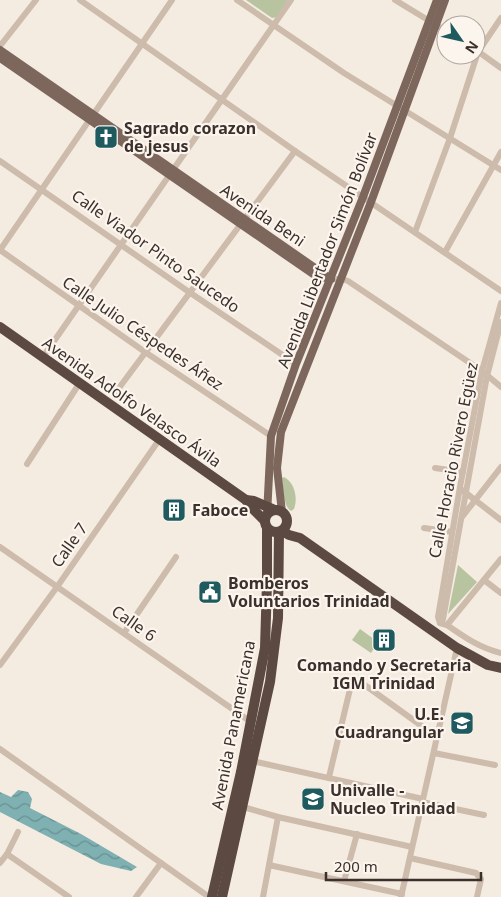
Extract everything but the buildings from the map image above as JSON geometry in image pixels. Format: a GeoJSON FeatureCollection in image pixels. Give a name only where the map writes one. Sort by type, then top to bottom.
{"type":"FeatureCollection","features":[{"type":"Feature","properties":{"kind":"highway","name":"Avenida Adolfo Velasco Ávila"},"geometry":{"type":"LineString","coordinates":[[0,328],[246,500],[250,506],[270,515]]}},
{"type":"Feature","properties":{"kind":"highway","name":"Avenida Adolfo Velasco Ávila"},"geometry":{"type":"LineString","coordinates":[[246,500],[254,501],[270,515]]}},
{"type":"Feature","properties":{"kind":"highway"},"geometry":{"type":"LineString","coordinates":[[270,515],[286,518],[283,529],[272,532],[270,515]]}},
{"type":"Feature","properties":{"kind":"highway","name":"Avenida Panamericana"},"geometry":{"type":"LineString","coordinates":[[210,897],[251,722],[265,648],[270,515]]}},
{"type":"Feature","properties":{"kind":"highway"},"geometry":{"type":"LineString","coordinates":[[283,529],[289,535],[300,538],[441,627],[457,648],[488,665],[501,668]]}},
{"type":"Feature","properties":{"kind":"highway","name":"Avenida Panamericana"},"geometry":{"type":"LineString","coordinates":[[222,897],[270,682],[278,618],[279,553],[283,529]]}},
{"type":"Feature","properties":{"kind":"highway"},"geometry":{"type":"LineString","coordinates":[[279,553],[289,540],[300,538]]}},
{"type":"Feature","properties":{"kind":"main road","name":"Avenida Libertador Simón Bolívar"},"geometry":{"type":"LineString","coordinates":[[433,23],[436,0]]}},
{"type":"Feature","properties":{"kind":"main road","name":"Avenida Libertador Simón Bolívar"},"geometry":{"type":"LineString","coordinates":[[270,515],[271,436],[296,364],[401,108],[433,23],[445,0]]}},
{"type":"Feature","properties":{"kind":"main road","name":"Avenida Beni"},"geometry":{"type":"LineString","coordinates":[[0,48],[92,118]]}},
{"type":"Feature","properties":{"kind":"main road","name":"Avenida Beni"},"geometry":{"type":"LineString","coordinates":[[0,58],[92,118],[243,222],[316,276],[331,279]]}},
{"type":"Feature","properties":{"kind":"main road","name":"Avenida Libertador Simón Bolívar"},"geometry":{"type":"LineString","coordinates":[[270,515],[277,468],[278,442],[281,432],[305,366],[342,279],[371,202],[401,108]]}},
{"type":"Feature","properties":{"kind":"street"},"geometry":{"type":"LineString","coordinates":[[0,41],[31,0]]}},
{"type":"Feature","properties":{"kind":"street"},"geometry":{"type":"LineString","coordinates":[[0,48],[36,0]]}},
{"type":"Feature","properties":{"kind":"street"},"geometry":{"type":"LineString","coordinates":[[80,0],[295,151],[501,291]]}},
{"type":"Feature","properties":{"kind":"street"},"geometry":{"type":"LineString","coordinates":[[0,250],[172,0]]}},
{"type":"Feature","properties":{"kind":"street"},"geometry":{"type":"LineString","coordinates":[[237,0],[344,73],[501,170]]}},
{"type":"Feature","properties":{"kind":"street"},"geometry":{"type":"LineString","coordinates":[[44,357],[291,0]]}},
{"type":"Feature","properties":{"kind":"street"},"geometry":{"type":"LineString","coordinates":[[395,0],[436,25]]}},
{"type":"Feature","properties":{"kind":"street"},"geometry":{"type":"LineString","coordinates":[[486,39],[501,18]]}},
{"type":"Feature","properties":{"kind":"street"},"geometry":{"type":"LineString","coordinates":[[486,57],[501,68]]}},
{"type":"Feature","properties":{"kind":"street"},"geometry":{"type":"LineString","coordinates":[[415,232],[450,138],[473,65]]}},
{"type":"Feature","properties":{"kind":"street"},"geometry":{"type":"LineString","coordinates":[[116,392],[295,151]]}},
{"type":"Feature","properties":{"kind":"street"},"geometry":{"type":"LineString","coordinates":[[445,252],[501,152]]}},
{"type":"Feature","properties":{"kind":"street","name":"Calle Viador Pinto Saucedo"},"geometry":{"type":"LineString","coordinates":[[0,161],[296,364]]}},
{"type":"Feature","properties":{"kind":"street","name":"Calle Julio Céspedes Áñez"},"geometry":{"type":"LineString","coordinates":[[0,250],[145,352],[271,436]]}},
{"type":"Feature","properties":{"kind":"street"},"geometry":{"type":"LineString","coordinates":[[331,279],[348,281],[501,387]]}},
{"type":"Feature","properties":{"kind":"street","name":"Calle Horacio Rivero Egüez"},"geometry":{"type":"LineString","coordinates":[[441,627],[458,518],[460,487],[501,303]]}},
{"type":"Feature","properties":{"kind":"street","name":"Calle Horacio Rivero Egüez"},"geometry":{"type":"LineString","coordinates":[[441,627],[438,617],[452,532],[465,492],[484,374],[501,322]]}},
{"type":"Feature","properties":{"kind":"street"},"geometry":{"type":"LineString","coordinates":[[27,464],[79,384]]}},
{"type":"Feature","properties":{"kind":"street","name":"Calle 7"},"geometry":{"type":"LineString","coordinates":[[0,665],[57,587],[159,440]]}},
{"type":"Feature","properties":{"kind":"street"},"geometry":{"type":"LineString","coordinates":[[458,518],[501,467]]}},
{"type":"Feature","properties":{"kind":"street"},"geometry":{"type":"LineString","coordinates":[[435,468],[463,472]]}},
{"type":"Feature","properties":{"kind":"street"},"geometry":{"type":"LineString","coordinates":[[460,487],[501,520]]}},
{"type":"Feature","properties":{"kind":"street"},"geometry":{"type":"LineString","coordinates":[[424,528],[452,532]]}},
{"type":"Feature","properties":{"kind":"street","name":"Calle 6"},"geometry":{"type":"LineString","coordinates":[[0,547],[251,722]]}},
{"type":"Feature","properties":{"kind":"street"},"geometry":{"type":"LineString","coordinates":[[124,633],[176,557]]}},
{"type":"Feature","properties":{"kind":"street"},"geometry":{"type":"LineString","coordinates":[[501,559],[441,627],[488,650],[501,653]]}},
{"type":"Feature","properties":{"kind":"street"},"geometry":{"type":"LineString","coordinates":[[484,580],[501,593]]}},
{"type":"Feature","properties":{"kind":"street"},"geometry":{"type":"LineString","coordinates":[[269,865],[401,895],[457,648]]}},
{"type":"Feature","properties":{"kind":"street"},"geometry":{"type":"LineString","coordinates":[[329,777],[351,685],[355,680],[362,683],[437,737]]}},
{"type":"Feature","properties":{"kind":"street"},"geometry":{"type":"LineString","coordinates":[[0,749],[210,897]]}},
{"type":"Feature","properties":{"kind":"street"},"geometry":{"type":"LineString","coordinates":[[434,753],[496,765]]}},
{"type":"Feature","properties":{"kind":"street"},"geometry":{"type":"LineString","coordinates":[[252,761],[329,777],[484,816]]}},
{"type":"Feature","properties":{"kind":"street"},"geometry":{"type":"LineString","coordinates":[[242,807],[412,847]]}},
{"type":"Feature","properties":{"kind":"street"},"geometry":{"type":"LineString","coordinates":[[263,897],[278,817]]}},
{"type":"Feature","properties":{"kind":"street"},"geometry":{"type":"LineString","coordinates":[[0,863],[7,854],[18,832]]}},
{"type":"Feature","properties":{"kind":"street"},"geometry":{"type":"LineString","coordinates":[[344,881],[357,834]]}},
{"type":"Feature","properties":{"kind":"street"},"geometry":{"type":"LineString","coordinates":[[7,854],[69,897]]}},
{"type":"Feature","properties":{"kind":"street"},"geometry":{"type":"LineString","coordinates":[[410,858],[476,873],[481,879],[477,897]]}},
{"type":"Feature","properties":{"kind":"street"},"geometry":{"type":"LineString","coordinates":[[136,897],[160,863]]}},
{"type":"Feature","properties":{"kind":"street"},"geometry":{"type":"LineString","coordinates":[[54,897],[59,890]]}},
{"type":"Feature","properties":{"kind":"green space"},"geometry":{"type":"Polygon","coordinates":[[[246,0],[288,0],[277,17],[272,18],[246,0]]]}},
{"type":"Feature","properties":{"kind":"green space"},"geometry":{"type":"Polygon","coordinates":[[[284,477],[291,483],[295,491],[295,505],[291,511],[286,505],[284,496],[282,478],[284,477]]]}},
{"type":"Feature","properties":{"kind":"green space"},"geometry":{"type":"Polygon","coordinates":[[[458,565],[477,582],[448,614],[458,565]]]}},
{"type":"Feature","properties":{"kind":"green space"},"geometry":{"type":"Polygon","coordinates":[[[360,629],[378,642],[371,653],[352,640],[360,629]]]}},
{"type":"Feature","properties":{"kind":"water"},"geometry":{"type":"Polygon","coordinates":[[[18,790],[28,792],[32,799],[30,808],[81,834],[137,867],[131,871],[101,864],[0,812],[0,792],[11,797],[18,790]]]}},
{"type":"Feature","properties":{"kind":"place","name":"Sagrado corazon de jesus"},"geometry":{"type":"Point","coordinates":[106,137]}},
{"type":"Feature","properties":{"kind":"place","name":"Faboce"},"geometry":{"type":"Point","coordinates":[174,510]}},
{"type":"Feature","properties":{"kind":"place","name":"Bomberos Voluntarios Trinidad"},"geometry":{"type":"Point","coordinates":[210,592]}},
{"type":"Feature","properties":{"kind":"place","name":"Comando y Secretaria IGM Trinidad"},"geometry":{"type":"Point","coordinates":[384,640]}},
{"type":"Feature","properties":{"kind":"place","name":"U.E. Cuadrangular"},"geometry":{"type":"Point","coordinates":[462,723]}},
{"type":"Feature","properties":{"kind":"place","name":"Univalle - Nucleo Trinidad"},"geometry":{"type":"Point","coordinates":[313,799]}}]}
